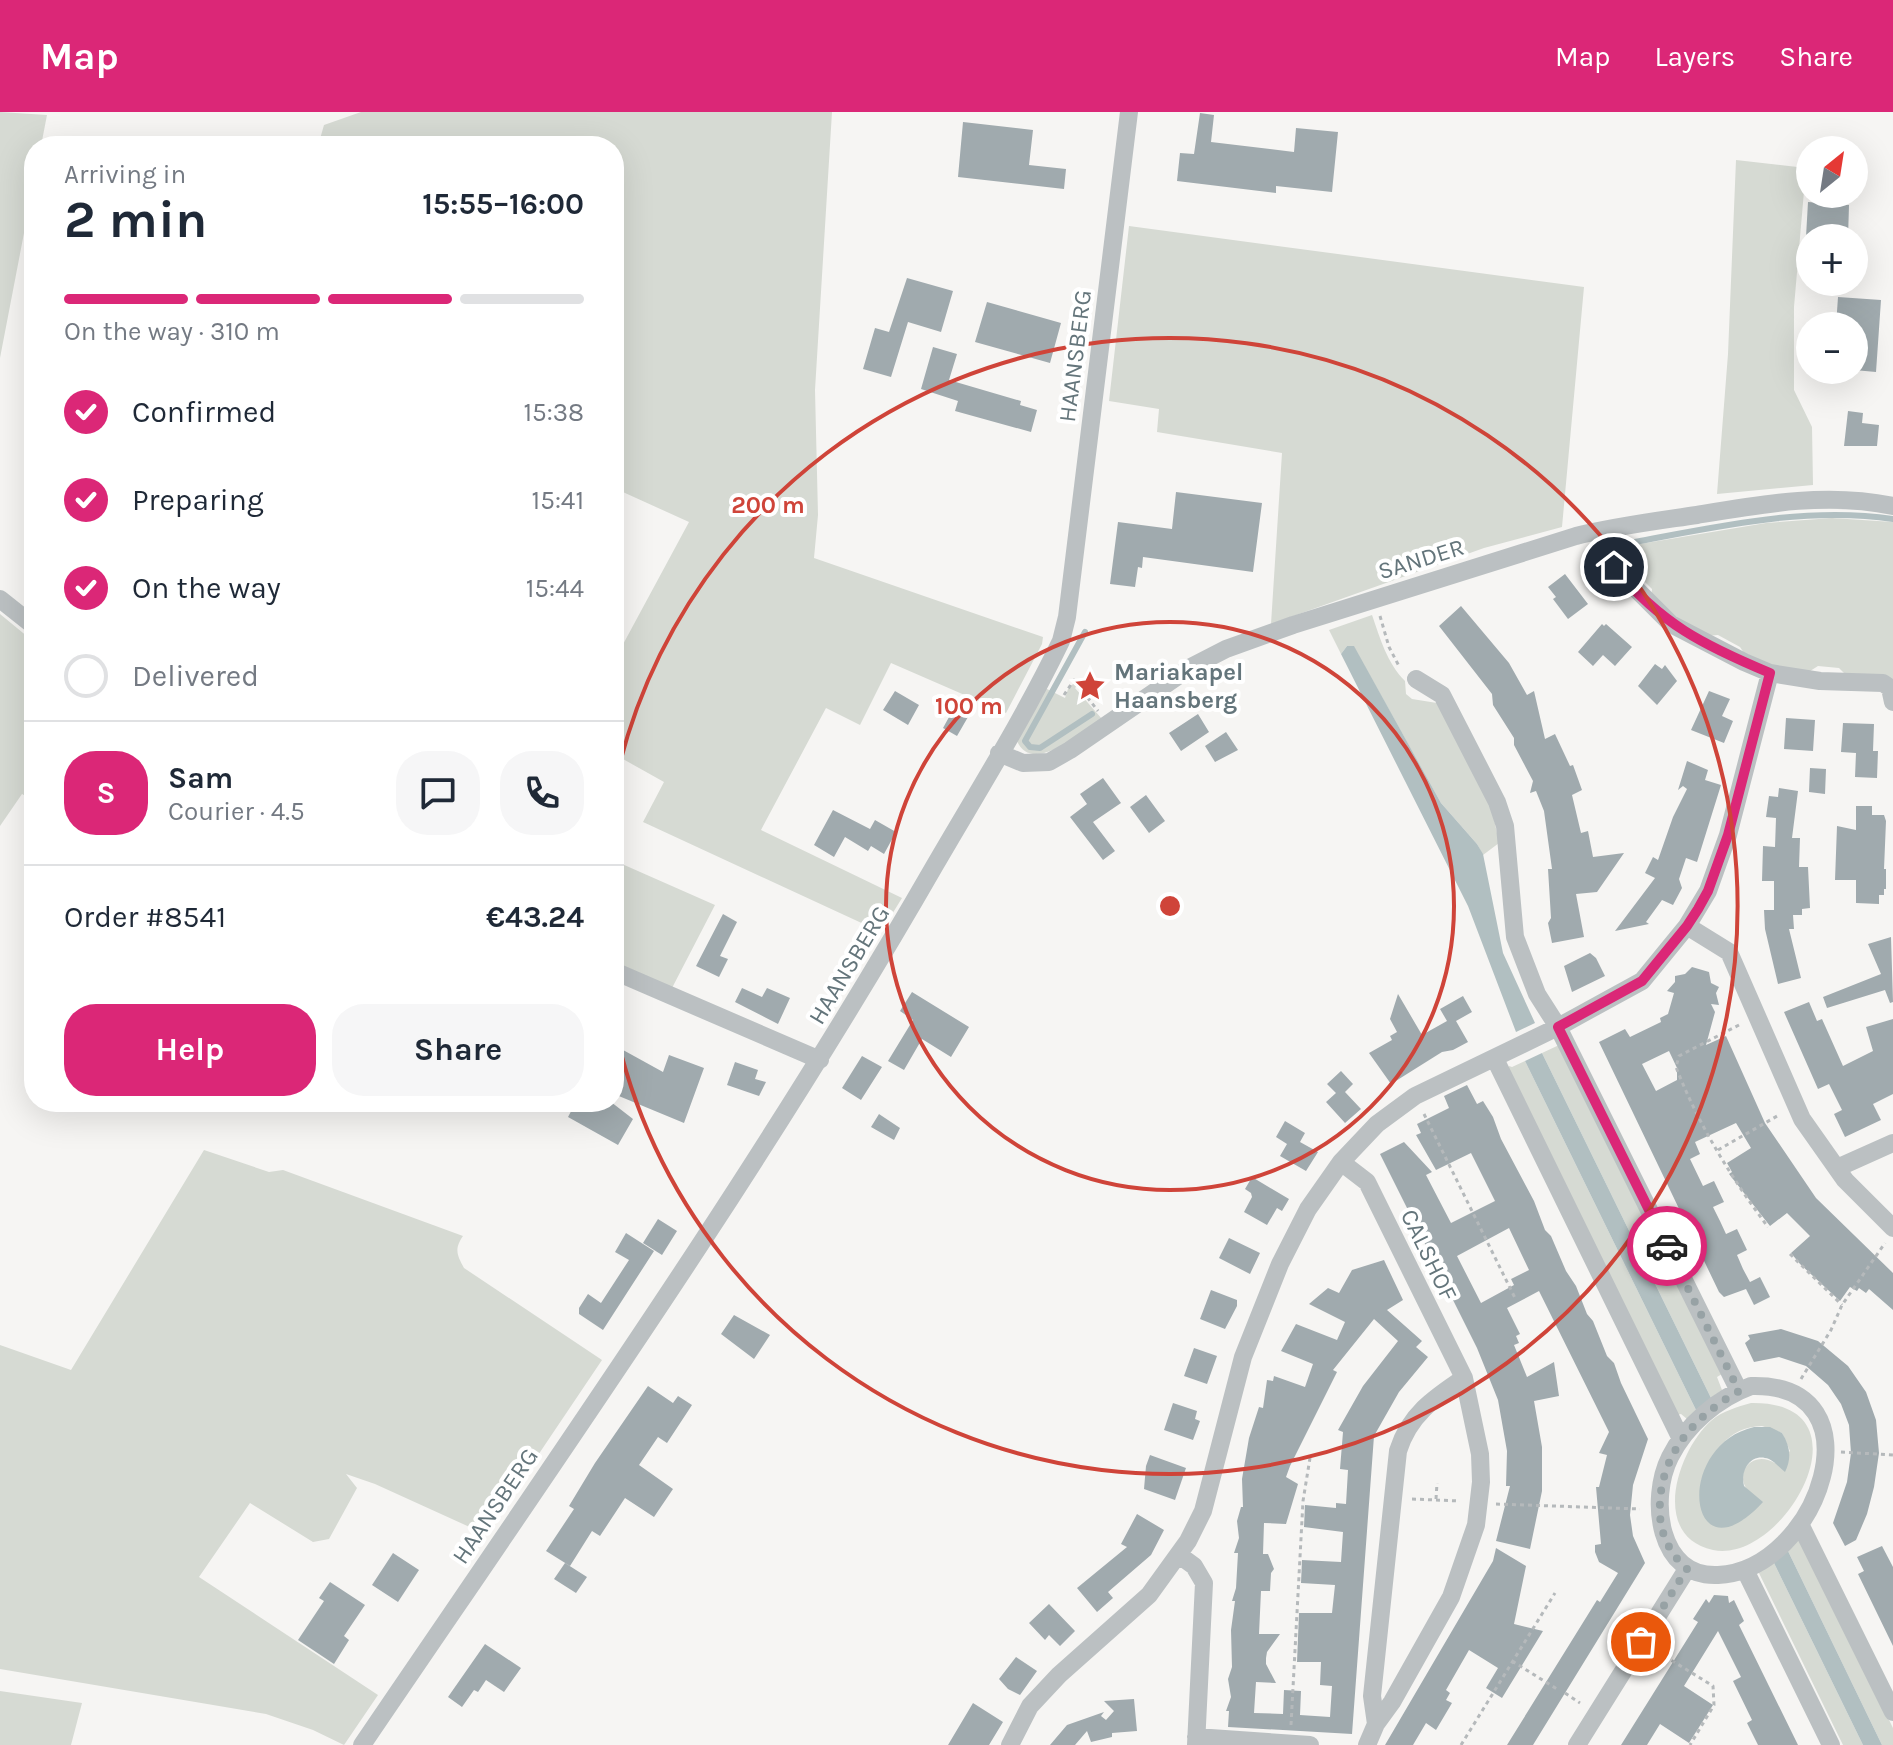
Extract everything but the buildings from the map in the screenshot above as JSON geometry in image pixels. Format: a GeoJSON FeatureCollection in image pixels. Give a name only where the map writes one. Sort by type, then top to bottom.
{"type":"FeatureCollection","features":[{"type":"Feature","properties":{"kind":"street","name":"HAANSBERG"},"geometry":{"type":"LineString","coordinates":[[362,1745],[662,1301],[820,1060],[1055,653],[1067,617],[1129,112]]}},
{"type":"Feature","properties":{"kind":"street","name":"SANDER"},"geometry":{"type":"LineString","coordinates":[[999,753],[1023,763],[1049,762],[1191,667],[1226,649],[1576,536],[1772,503],[1836,500],[1873,501],[1893,506]]}},
{"type":"Feature","properties":{"kind":"street"},"geometry":{"type":"LineString","coordinates":[[1614,567],[1671,624],[1701,642],[1770,673],[1890,693]]}},
{"type":"Feature","properties":{"kind":"street"},"geometry":{"type":"LineString","coordinates":[[0,599],[24,618]]}},
{"type":"Feature","properties":{"kind":"street"},"geometry":{"type":"LineString","coordinates":[[1010,1745],[1030,1706],[1059,1675],[1149,1595],[1179,1555],[1203,1511],[1238,1374],[1280,1264],[1308,1209],[1341,1162],[1377,1124],[1415,1096],[1495,1059],[1642,981],[1687,926],[1708,891],[1728,835],[1770,673]]}},
{"type":"Feature","properties":{"kind":"street"},"geometry":{"type":"LineString","coordinates":[[1416,679],[1442,695],[1497,802],[1505,826],[1515,937],[1537,994],[1558,1027],[1739,1391]]}},
{"type":"Feature","properties":{"kind":"street"},"geometry":{"type":"LineString","coordinates":[[1687,926],[1729,952],[1802,1119],[1853,1189],[1890,1227]]}},
{"type":"Feature","properties":{"kind":"street"},"geometry":{"type":"LineString","coordinates":[[624,975],[820,1060]]}},
{"type":"Feature","properties":{"kind":"street"},"geometry":{"type":"LineString","coordinates":[[1495,1059],[1681,1439]]}},
{"type":"Feature","properties":{"kind":"street"},"geometry":{"type":"LineString","coordinates":[[1837,1168],[1893,1143]]}},
{"type":"Feature","properties":{"kind":"street","name":"CALSHOF"},"geometry":{"type":"LineString","coordinates":[[1341,1162],[1367,1182],[1464,1378],[1480,1454],[1481,1501],[1469,1551],[1451,1597],[1392,1702],[1376,1724],[1367,1745]]}},
{"type":"Feature","properties":{"kind":"street","name":"CALSHOF"},"geometry":{"type":"LineString","coordinates":[[1376,1724],[1372,1696],[1398,1451],[1410,1424],[1429,1402],[1464,1378]]}},
{"type":"Feature","properties":{"kind":"street"},"geometry":{"type":"LineString","coordinates":[[1751,1386],[1767,1386],[1793,1393],[1810,1405],[1819,1418],[1825,1451],[1819,1491],[1801,1526],[1770,1555],[1745,1570],[1703,1575],[1679,1562],[1667,1543],[1660,1510],[1661,1488],[1665,1468],[1681,1439],[1708,1411],[1739,1391],[1751,1386]]}},
{"type":"Feature","properties":{"kind":"street"},"geometry":{"type":"LineString","coordinates":[[1801,1526],[1893,1712]]}},
{"type":"Feature","properties":{"kind":"street"},"geometry":{"type":"LineString","coordinates":[[1179,1555],[1194,1566],[1204,1583],[1196,1741],[1310,1745]]}},
{"type":"Feature","properties":{"kind":"street"},"geometry":{"type":"LineString","coordinates":[[1577,1745],[1687,1569]]}},
{"type":"Feature","properties":{"kind":"street"},"geometry":{"type":"LineString","coordinates":[[1745,1570],[1831,1745]]}},
{"type":"Feature","properties":{"kind":"path"},"geometry":{"type":"LineString","coordinates":[[1376,599],[1395,661],[1403,672],[1416,679]]}},
{"type":"Feature","properties":{"kind":"path"},"geometry":{"type":"LineString","coordinates":[[1064,695],[1074,680],[1108,723]]}},
{"type":"Feature","properties":{"kind":"path"},"geometry":{"type":"LineString","coordinates":[[1757,1016],[1679,1056],[1676,1067],[1718,1150],[1768,1227]]}},
{"type":"Feature","properties":{"kind":"path"},"geometry":{"type":"LineString","coordinates":[[1415,1096],[1516,1300]]}},
{"type":"Feature","properties":{"kind":"path"},"geometry":{"type":"LineString","coordinates":[[1718,1150],[1796,1105]]}},
{"type":"Feature","properties":{"kind":"path"},"geometry":{"type":"LineString","coordinates":[[1793,1393],[1890,1227]]}},
{"type":"Feature","properties":{"kind":"path"},"geometry":{"type":"LineString","coordinates":[[1790,1254],[1842,1305]]}},
{"type":"Feature","properties":{"kind":"path"},"geometry":{"type":"LineString","coordinates":[[1825,1451],[1893,1455]]}},
{"type":"Feature","properties":{"kind":"path"},"geometry":{"type":"LineString","coordinates":[[1290,1743],[1303,1501],[1310,1458]]}},
{"type":"Feature","properties":{"kind":"path"},"geometry":{"type":"LineString","coordinates":[[1436,1500],[1437,1483]]}},
{"type":"Feature","properties":{"kind":"path"},"geometry":{"type":"LineString","coordinates":[[1392,1499],[1660,1510]]}},
{"type":"Feature","properties":{"kind":"path"},"geometry":{"type":"LineString","coordinates":[[1461,1745],[1555,1593]]}},
{"type":"Feature","properties":{"kind":"path"},"geometry":{"type":"LineString","coordinates":[[1641,1642],[1713,1686],[1714,1705],[1690,1745]]}},
{"type":"Feature","properties":{"kind":"path"},"geometry":{"type":"LineString","coordinates":[[1512,1661],[1557,1689]]}},
{"type":"Feature","properties":{"kind":"shaded area"},"geometry":{"type":"Polygon","coordinates":[[[0,112],[47,115],[43,136],[24,136],[24,233],[0,358],[0,112]]]}},
{"type":"Feature","properties":{"kind":"shaded area"},"geometry":{"type":"Polygon","coordinates":[[[361,112],[832,112],[815,390],[818,515],[814,558],[1043,637],[1006,713],[891,663],[860,725],[826,708],[761,830],[902,898],[881,932],[643,822],[664,782],[624,760],[624,642],[689,522],[624,493],[624,136],[321,136],[324,125],[361,112]]]}},
{"type":"Feature","properties":{"kind":"shaded area"},"geometry":{"type":"Polygon","coordinates":[[[1736,160],[1796,167],[1796,208],[1803,208],[1801,224],[1796,224],[1794,390],[1812,427],[1813,485],[1717,494],[1728,354],[1736,160]]]}},
{"type":"Feature","properties":{"kind":"shaded area"},"geometry":{"type":"Polygon","coordinates":[[[1129,226],[1584,287],[1562,527],[1484,548],[1271,624],[1282,453],[1157,432],[1159,409],[1109,401],[1129,226]]]}},
{"type":"Feature","properties":{"kind":"shaded area"},"geometry":{"type":"Polygon","coordinates":[[[1832,518],[1893,522],[1893,680],[1845,674],[1839,668],[1818,666],[1807,673],[1746,656],[1740,647],[1718,635],[1705,636],[1674,619],[1651,599],[1652,589],[1639,576],[1628,574],[1613,553],[1616,548],[1766,523],[1832,518]]]}},
{"type":"Feature","properties":{"kind":"shaded area"},"geometry":{"type":"Polygon","coordinates":[[[0,614],[24,634],[24,795],[0,826],[0,614]]]}},
{"type":"Feature","properties":{"kind":"shaded area"},"geometry":{"type":"Polygon","coordinates":[[[1372,615],[1389,658],[1405,681],[1406,694],[1412,699],[1437,703],[1492,809],[1499,843],[1483,855],[1441,803],[1354,647],[1347,646],[1341,654],[1329,630],[1372,615]]]}},
{"type":"Feature","properties":{"kind":"shaded area"},"geometry":{"type":"Polygon","coordinates":[[[1347,646],[1354,646],[1441,803],[1483,854],[1503,953],[1535,1023],[1516,1032],[1468,906],[1341,654],[1347,646]]]}},
{"type":"Feature","properties":{"kind":"shaded area"},"geometry":{"type":"Polygon","coordinates":[[[1074,683],[1102,719],[1058,748],[1034,754],[1024,751],[1017,741],[1045,688],[1065,698],[1074,683]]]}},
{"type":"Feature","properties":{"kind":"shaded area"},"geometry":{"type":"Polygon","coordinates":[[[624,865],[715,905],[672,988],[624,967],[624,865]]]}},
{"type":"Feature","properties":{"kind":"shaded area"},"geometry":{"type":"Polygon","coordinates":[[[1560,1046],[1722,1374],[1717,1377],[1722,1390],[1711,1398],[1542,1053],[1560,1046]]]}},
{"type":"Feature","properties":{"kind":"shaded area"},"geometry":{"type":"Polygon","coordinates":[[[1542,1053],[1711,1398],[1696,1410],[1525,1061],[1542,1053]]]}},
{"type":"Feature","properties":{"kind":"shaded area"},"geometry":{"type":"Polygon","coordinates":[[[1525,1061],[1696,1410],[1687,1419],[1681,1414],[1677,1415],[1508,1070],[1509,1066],[1525,1061]]]}},
{"type":"Feature","properties":{"kind":"shaded area"},"geometry":{"type":"Polygon","coordinates":[[[204,1150],[269,1172],[283,1170],[463,1236],[458,1252],[464,1268],[602,1360],[485,1534],[346,1474],[357,1488],[329,1539],[313,1542],[250,1503],[199,1577],[378,1695],[344,1745],[313,1730],[266,1714],[0,1669],[0,1345],[71,1370],[204,1150]]]}},
{"type":"Feature","properties":{"kind":"shaded area"},"geometry":{"type":"Polygon","coordinates":[[[1751,1403],[1788,1409],[1808,1427],[1813,1453],[1806,1481],[1789,1510],[1766,1533],[1740,1548],[1713,1550],[1693,1542],[1681,1528],[1676,1510],[1680,1470],[1700,1433],[1712,1420],[1751,1403]],[[1762,1426],[1739,1431],[1716,1452],[1701,1481],[1728,1526],[1744,1519],[1753,1495],[1743,1481],[1746,1467],[1758,1459],[1775,1463],[1790,1451],[1782,1433],[1762,1426]]]}},
{"type":"Feature","properties":{"kind":"shaded area"},"geometry":{"type":"Polygon","coordinates":[[[1754,1427],[1770,1427],[1782,1433],[1787,1443],[1789,1462],[1785,1472],[1769,1459],[1752,1460],[1745,1469],[1744,1486],[1763,1502],[1738,1523],[1718,1528],[1706,1519],[1700,1502],[1701,1481],[1710,1458],[1728,1439],[1754,1427]]]}},
{"type":"Feature","properties":{"kind":"shaded area"},"geometry":{"type":"Polygon","coordinates":[[[1799,1536],[1893,1728],[1893,1745],[1882,1745],[1787,1549],[1799,1536]]]}},
{"type":"Feature","properties":{"kind":"shaded area"},"geometry":{"type":"Polygon","coordinates":[[[1787,1549],[1882,1745],[1863,1745],[1773,1561],[1787,1549]]]}},
{"type":"Feature","properties":{"kind":"shaded area"},"geometry":{"type":"Polygon","coordinates":[[[1773,1561],[1863,1745],[1843,1745],[1757,1569],[1773,1561]]]}},
{"type":"Feature","properties":{"kind":"shaded area"},"geometry":{"type":"Polygon","coordinates":[[[0,1691],[82,1703],[71,1745],[0,1745],[0,1691]]]}},
{"type":"Feature","properties":{"kind":"waterway"},"geometry":{"type":"LineString","coordinates":[[1612,546],[1787,517],[1858,515],[1893,519]]}},
{"type":"Feature","properties":{"kind":"waterway"},"geometry":{"type":"LineString","coordinates":[[1085,632],[1025,741],[1030,747],[1040,748],[1092,714]]}},
{"type":"Feature","properties":{"kind":"way so far"},"geometry":{"type":"LineString","coordinates":[[1641,1642],[1687,1569],[1667,1543],[1661,1521],[1660,1499],[1665,1468],[1675,1448],[1693,1425],[1739,1391],[1667,1246]]}},
{"type":"Feature","properties":{"kind":"place","name":"Mariakapel Haansberg"},"geometry":{"type":"Point","coordinates":[1090,686]}},
{"type":"Feature","properties":{"kind":"route"},"geometry":{"type":"LineString","coordinates":[[1614,567],[1671,624],[1701,642],[1770,673],[1728,835],[1708,891],[1698,909],[1642,981],[1558,1027],[1667,1246]]}}]}
